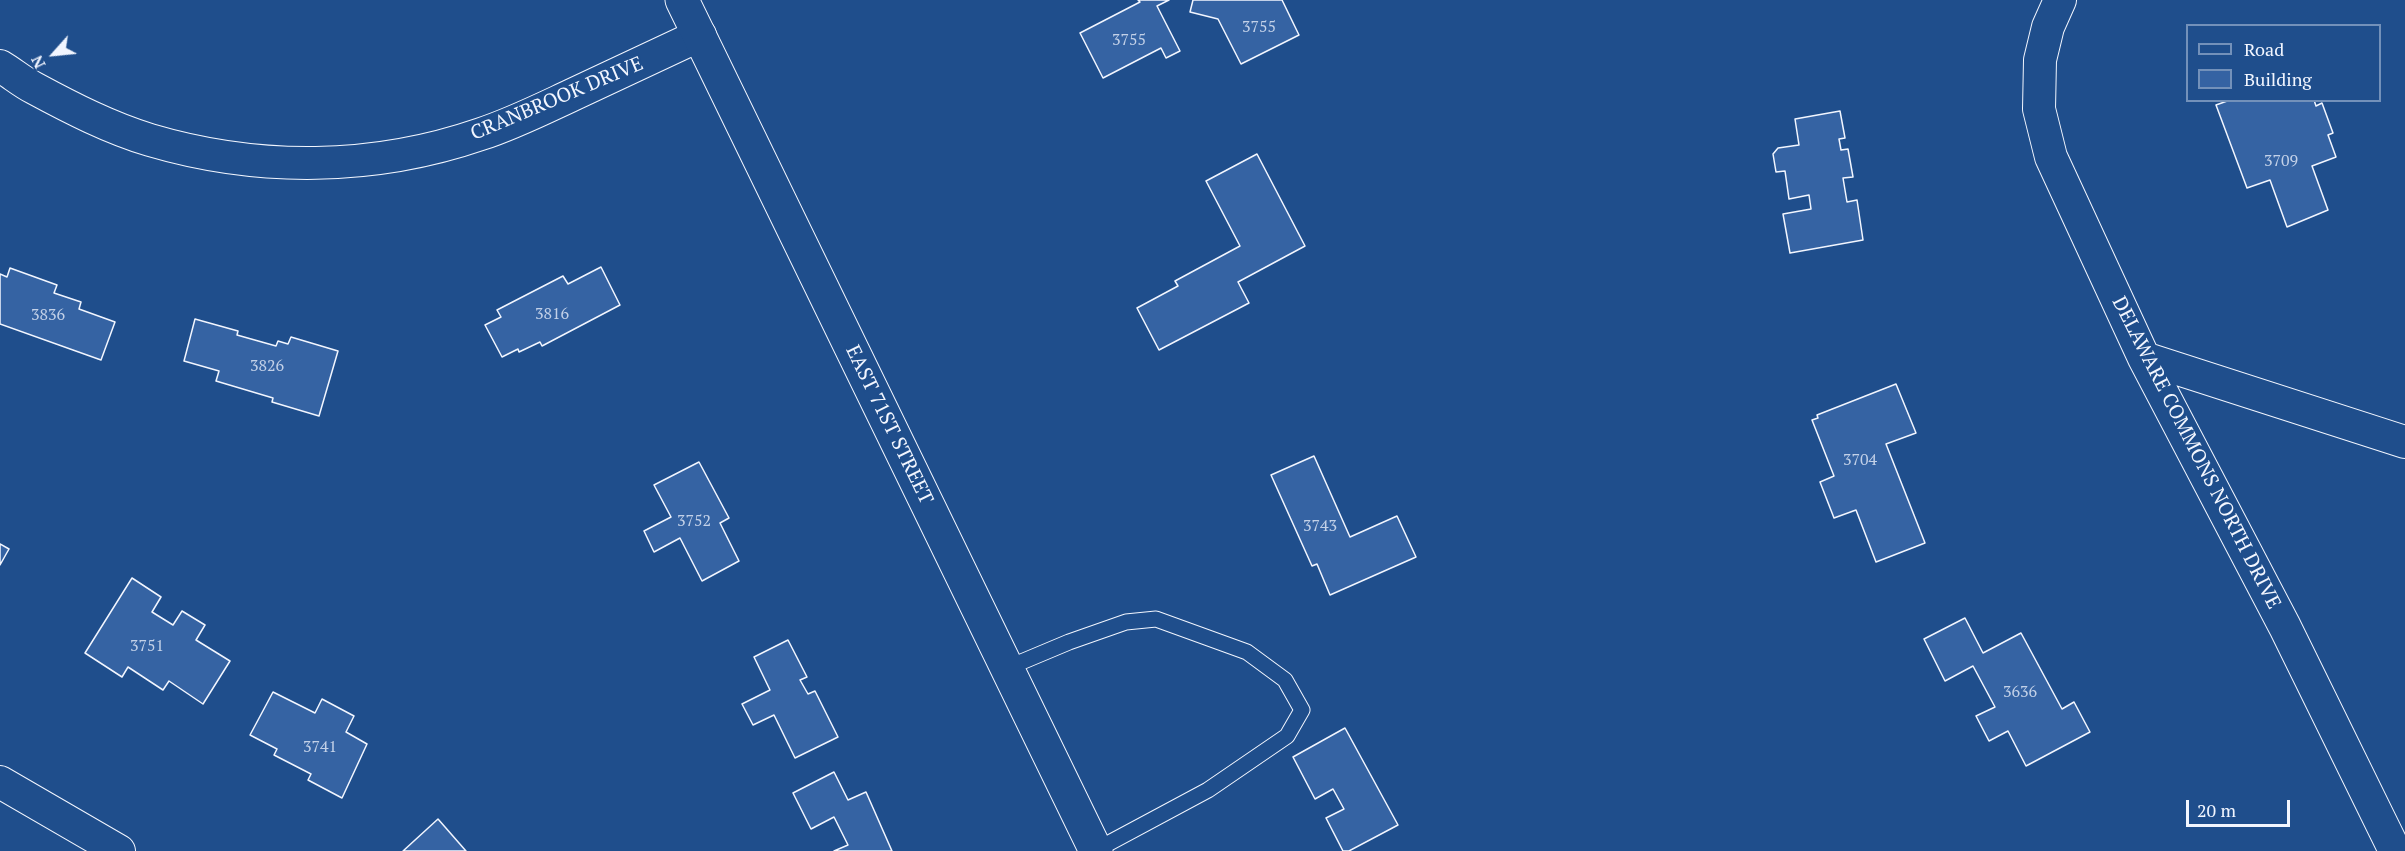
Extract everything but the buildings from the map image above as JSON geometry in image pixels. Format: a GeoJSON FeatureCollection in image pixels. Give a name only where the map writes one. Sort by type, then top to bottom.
{"type":"FeatureCollection","features":[{"type":"Feature","properties":{"kind":"main road","name":"EAST 71ST STREET"},"geometry":{"type":"LineString","coordinates":[[682,0],[1096,850]]}},
{"type":"Feature","properties":{"kind":"street","name":"DELAWARE COMMONS NORTH DRIVE"},"geometry":{"type":"LineString","coordinates":[[2060,0],[2048,27],[2040,60],[2039,109],[2051,157],[2144,358],[2285,627],[2395,851]]}},
{"type":"Feature","properties":{"kind":"street","name":"CRANBROOK DRIVE"},"geometry":{"type":"LineString","coordinates":[[2,73],[61,103],[150,140],[228,158],[259,162],[324,163],[388,157],[420,151],[481,134],[525,117],[700,35]]}},
{"type":"Feature","properties":{"kind":"street"},"geometry":{"type":"LineString","coordinates":[[2144,358],[2405,442]]}},
{"type":"Feature","properties":{"kind":"street"},"geometry":{"type":"LineString","coordinates":[[0,782],[119,851]]}},
{"type":"Feature","properties":{"kind":"lane"},"geometry":{"type":"LineString","coordinates":[[1007,668],[1126,622],[1155,619],[1247,652],[1286,680],[1302,710],[1287,736],[1208,790],[1096,850]]}}]}
